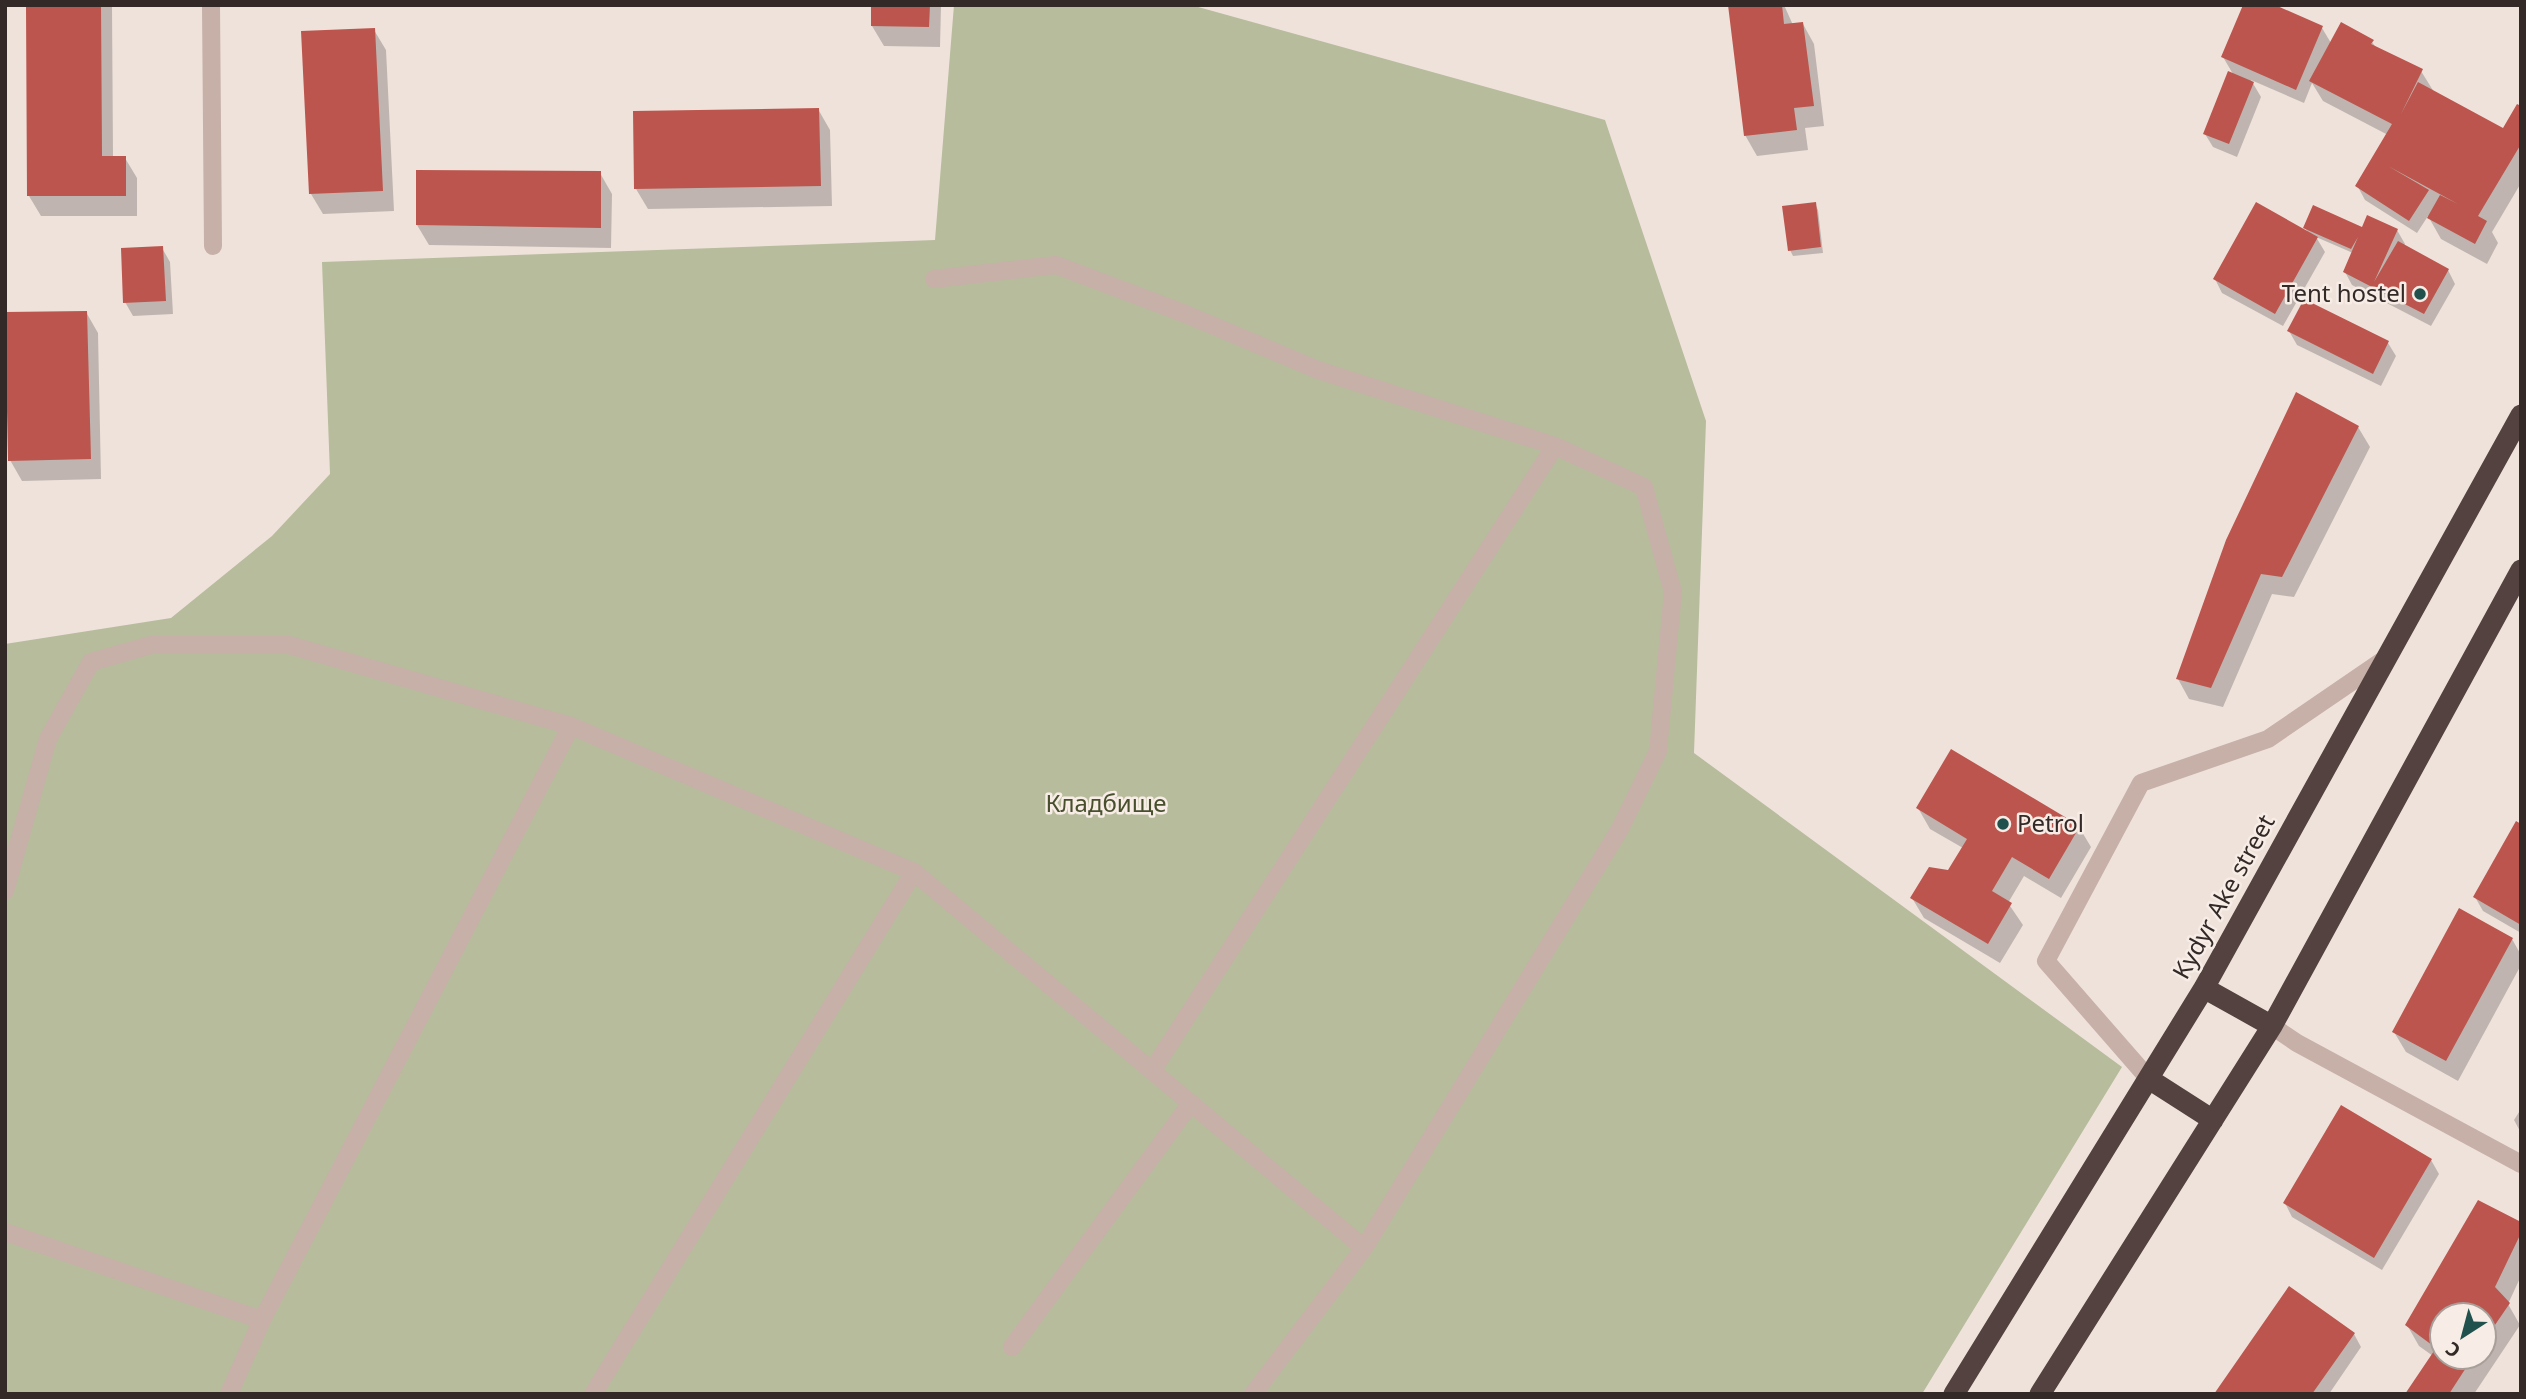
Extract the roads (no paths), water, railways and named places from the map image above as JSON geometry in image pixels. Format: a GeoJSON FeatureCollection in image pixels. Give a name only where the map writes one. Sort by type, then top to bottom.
{"type":"FeatureCollection","features":[{"type":"Feature","properties":{"kind":"highway","name":"Kydyr Ake street"},"geometry":{"type":"LineString","coordinates":[[1954,1394],[2204,988],[2388,657],[2512,455],[2521,415]]}},
{"type":"Feature","properties":{"kind":"highway"},"geometry":{"type":"LineString","coordinates":[[2040,1394],[2272,1026],[2521,570]]}},
{"type":"Feature","properties":{"kind":"highway"},"geometry":{"type":"LineString","coordinates":[[2204,988],[2272,1026]]}},
{"type":"Feature","properties":{"kind":"highway"},"geometry":{"type":"LineString","coordinates":[[2149,1079],[2213,1120]]}},
{"type":"Feature","properties":{"kind":"street"},"geometry":{"type":"LineString","coordinates":[[211,5],[213,246]]}},
{"type":"Feature","properties":{"kind":"street"},"geometry":{"type":"LineString","coordinates":[[934,279],[1056,265],[1183,313],[1318,370],[1555,446],[1644,487],[1673,592],[1658,751],[1620,829],[1364,1248],[1253,1394]]}},
{"type":"Feature","properties":{"kind":"street"},"geometry":{"type":"LineString","coordinates":[[1152,1071],[1555,446]]}},
{"type":"Feature","properties":{"kind":"street"},"geometry":{"type":"LineString","coordinates":[[5,891],[48,739],[91,662],[151,645],[289,645],[571,726],[914,872],[1364,1248]]}},
{"type":"Feature","properties":{"kind":"street"},"geometry":{"type":"LineString","coordinates":[[2149,1079],[2046,961],[2141,783],[2268,739],[2388,657]]}},
{"type":"Feature","properties":{"kind":"street"},"geometry":{"type":"LineString","coordinates":[[229,1394],[262,1320],[571,726]]}},
{"type":"Feature","properties":{"kind":"street"},"geometry":{"type":"LineString","coordinates":[[593,1394],[914,872]]}},
{"type":"Feature","properties":{"kind":"street"},"geometry":{"type":"LineString","coordinates":[[2272,1026],[2297,1043],[2521,1164]]}},
{"type":"Feature","properties":{"kind":"street"},"geometry":{"type":"LineString","coordinates":[[1012,1347],[1191,1103]]}},
{"type":"Feature","properties":{"kind":"street"},"geometry":{"type":"LineString","coordinates":[[5,1232],[262,1320]]}},
{"type":"Feature","properties":{"kind":"place","name":"Tent hostel"},"geometry":{"type":"Point","coordinates":[2420,294]}},
{"type":"Feature","properties":{"kind":"place","name":"Petrol"},"geometry":{"type":"Point","coordinates":[2003,824]}},
{"type":"Feature","properties":{"kind":"park label","name":"Кладбище"},"geometry":{"type":"Point","coordinates":[1106,804]}}]}
